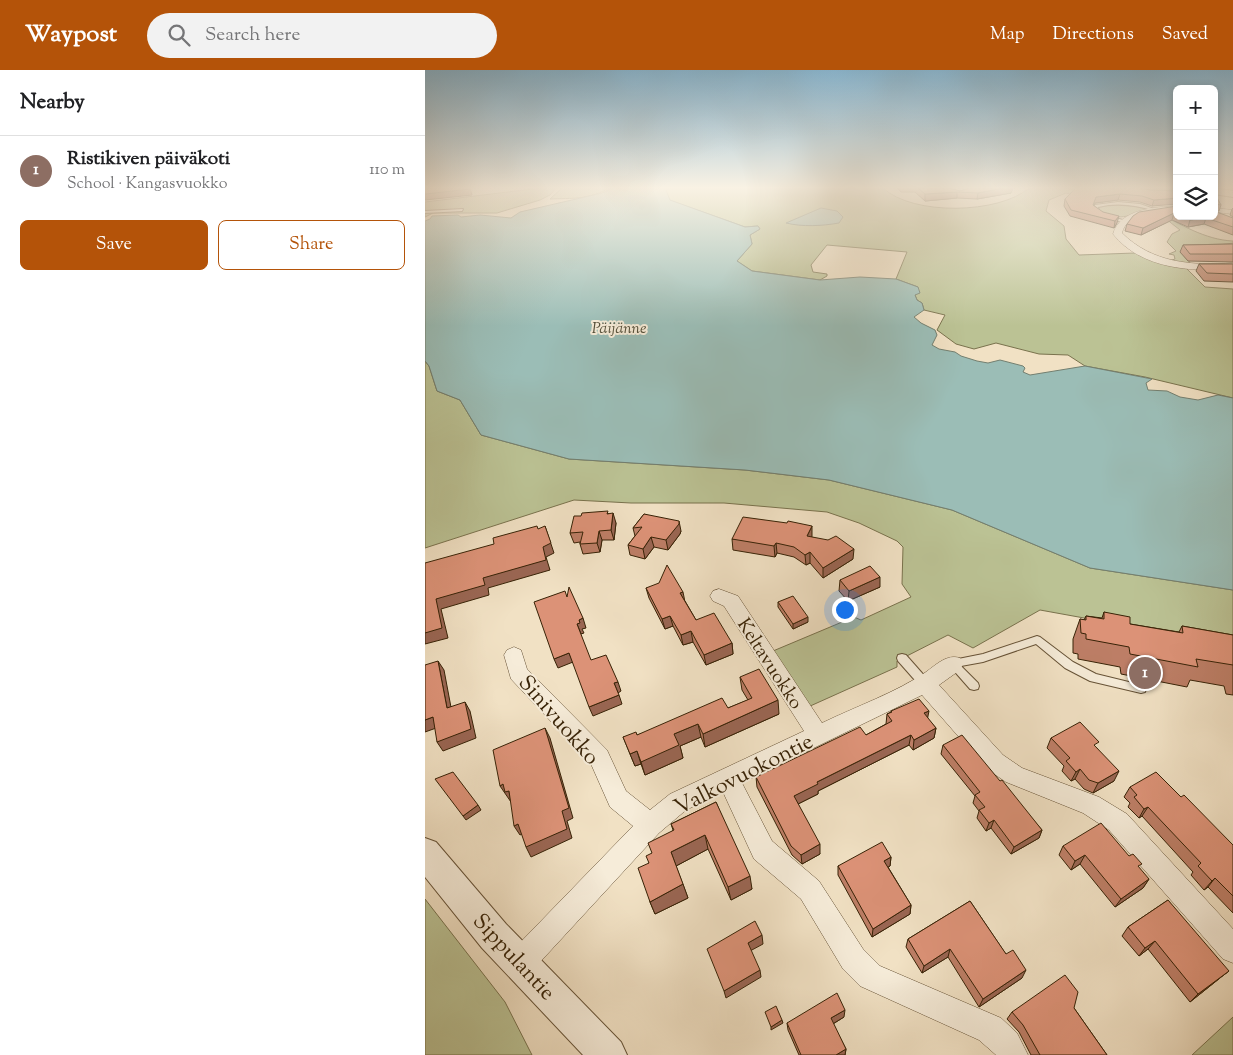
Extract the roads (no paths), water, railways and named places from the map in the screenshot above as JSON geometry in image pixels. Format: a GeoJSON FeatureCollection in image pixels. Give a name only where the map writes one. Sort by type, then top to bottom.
{"type":"FeatureCollection","features":[{"type":"Feature","properties":{"kind":"street"},"geometry":{"type":"LineString","coordinates":[[1117,234],[1123,242],[1159,259],[1189,266],[1219,268],[1233,266]]}},
{"type":"Feature","properties":{"kind":"street","name":"Keltavuokko"},"geometry":{"type":"LineString","coordinates":[[719,596],[731,601],[818,735]]}},
{"type":"Feature","properties":{"kind":"street","name":"Sinivuokko"},"geometry":{"type":"LineString","coordinates":[[513,655],[518,673],[599,757],[618,799],[650,825]]}},
{"type":"Feature","properties":{"kind":"street","name":"Valkovuokontie"},"geometry":{"type":"LineString","coordinates":[[520,963],[650,825],[678,802],[925,684],[953,664]]}},
{"type":"Feature","properties":{"kind":"street"},"geometry":{"type":"LineString","coordinates":[[925,684],[995,762],[1004,769],[1014,776],[1091,806],[1118,822],[1233,949]]}},
{"type":"Feature","properties":{"kind":"street"},"geometry":{"type":"LineString","coordinates":[[728,778],[763,850],[810,890],[853,959],[870,976],[990,1028],[1006,1044],[1013,1055]]}},
{"type":"Feature","properties":{"kind":"street","name":"Sippulantie"},"geometry":{"type":"LineString","coordinates":[[425,853],[494,936],[608,1055]]}},
{"type":"Feature","properties":{"kind":"lane"},"geometry":{"type":"LineString","coordinates":[[953,664],[983,658],[1037,640],[1069,665],[1094,678],[1141,689]]}},
{"type":"Feature","properties":{"kind":"lane"},"geometry":{"type":"LineString","coordinates":[[902,658],[925,684]]}},
{"type":"Feature","properties":{"kind":"lane"},"geometry":{"type":"LineString","coordinates":[[953,664],[974,686]]}},
{"type":"Feature","properties":{"kind":"water","name":"Päijänne"},"geometry":{"type":"Polygon","coordinates":[[[425,234],[752,234],[750,235],[752,244],[737,261],[752,271],[820,280],[860,277],[896,279],[918,287],[920,293],[915,295],[917,300],[922,303],[924,310],[914,317],[935,330],[937,335],[932,345],[939,349],[955,352],[977,361],[988,363],[1000,360],[1023,366],[1025,368],[1023,372],[1030,375],[1085,366],[1152,379],[1146,383],[1148,390],[1167,391],[1180,397],[1198,400],[1218,395],[1233,398],[1233,590],[1090,568],[952,510],[829,480],[745,470],[569,459],[481,435],[460,400],[437,391],[429,366],[425,361],[425,234]]]}},
{"type":"Feature","properties":{"kind":"place","name":"Ristikiven päiväkoti"},"geometry":{"type":"Point","coordinates":[1145,673]}}]}
